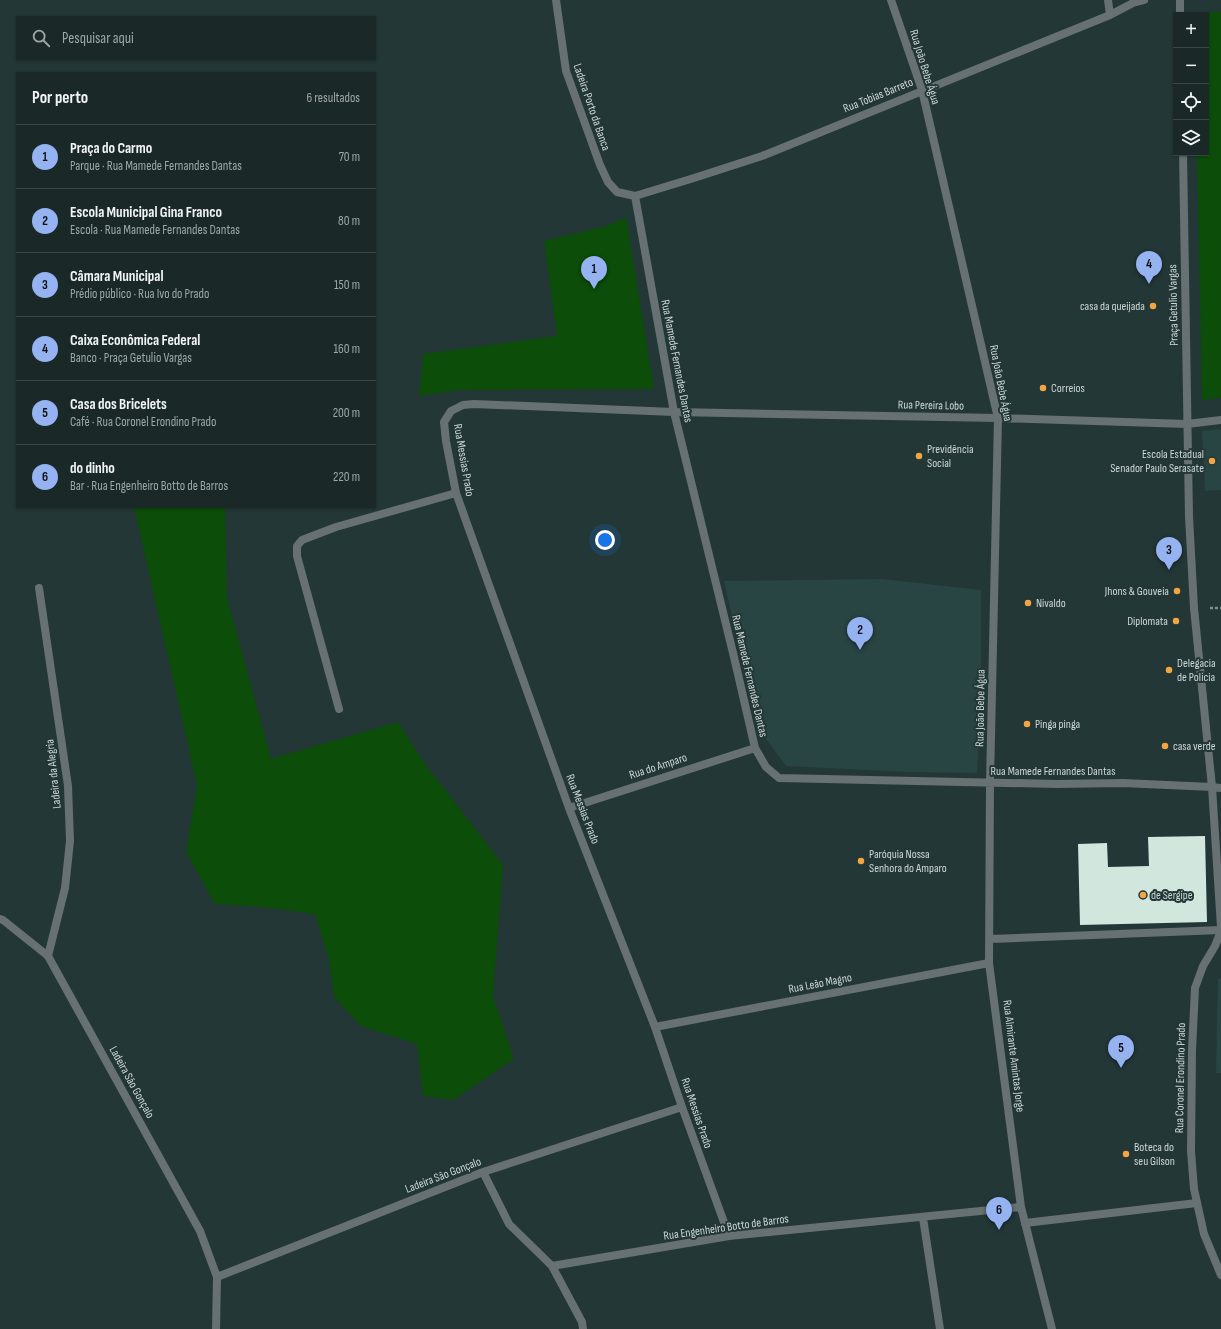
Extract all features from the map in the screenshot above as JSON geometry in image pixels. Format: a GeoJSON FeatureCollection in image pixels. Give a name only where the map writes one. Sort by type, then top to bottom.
{"type":"FeatureCollection","features":[{"type":"Feature","properties":{"kind":"street","name":"Ladeira Porto da Banca"},"geometry":{"type":"LineString","coordinates":[[556,0],[566,71],[600,165],[608,182],[617,192]]}},
{"type":"Feature","properties":{"kind":"street","name":"Rua João Bebe Água"},"geometry":{"type":"LineString","coordinates":[[891,0],[922,90],[998,418],[990,782]]}},
{"type":"Feature","properties":{"kind":"street"},"geometry":{"type":"LineString","coordinates":[[1108,0],[1110,15]]}},
{"type":"Feature","properties":{"kind":"street","name":"Rua Tobias Barreto"},"geometry":{"type":"LineString","coordinates":[[617,192],[635,196],[762,156],[1110,15],[1133,2],[1144,0]]}},
{"type":"Feature","properties":{"kind":"street"},"geometry":{"type":"LineString","coordinates":[[1180,0],[1180,12]]}},
{"type":"Feature","properties":{"kind":"street","name":"Praça Getulio Vargas"},"geometry":{"type":"LineString","coordinates":[[1183,156],[1189,517],[1194,608],[1212,787]]}},
{"type":"Feature","properties":{"kind":"street","name":"Rua Mamede Fernandes Dantas"},"geometry":{"type":"LineString","coordinates":[[635,196],[674,412],[755,748],[766,767],[779,778],[1123,783],[1221,788]]}},
{"type":"Feature","properties":{"kind":"street","name":"Rua Messias Prado"},"geometry":{"type":"LineString","coordinates":[[674,412],[474,404],[463,405],[451,410],[444,422],[456,493],[569,808],[655,1027],[682,1107],[729,1236]]}},
{"type":"Feature","properties":{"kind":"street","name":"Rua Pereira Lobo"},"geometry":{"type":"LineString","coordinates":[[674,412],[998,418],[1187,424]]}},
{"type":"Feature","properties":{"kind":"street"},"geometry":{"type":"LineString","coordinates":[[1187,424],[1221,420]]}},
{"type":"Feature","properties":{"kind":"street"},"geometry":{"type":"LineString","coordinates":[[339,709],[297,556],[297,546],[302,540],[336,527],[456,493]]}},
{"type":"Feature","properties":{"kind":"street","name":"Ladeira da Alegria"},"geometry":{"type":"LineString","coordinates":[[39,588],[68,786],[70,841],[65,888],[48,956]]}},
{"type":"Feature","properties":{"kind":"street","name":"Rua do Amparo"},"geometry":{"type":"LineString","coordinates":[[569,808],[755,748]]}},
{"type":"Feature","properties":{"kind":"street","name":"Rua Almirante Amintas Jorge"},"geometry":{"type":"LineString","coordinates":[[990,782],[990,963],[1021,1208],[1052,1329]]}},
{"type":"Feature","properties":{"kind":"street","name":"Rua Coronel Erondino Prado"},"geometry":{"type":"LineString","coordinates":[[1212,787],[1221,930],[1215,946],[1203,966],[1195,988],[1192,1050],[1191,1151],[1194,1189],[1204,1234],[1221,1275]]}},
{"type":"Feature","properties":{"kind":"street","name":"Ladeira São Gonçalo"},"geometry":{"type":"LineString","coordinates":[[0,919],[48,956],[200,1231],[217,1277],[216,1329]]}},
{"type":"Feature","properties":{"kind":"street"},"geometry":{"type":"LineString","coordinates":[[990,938],[1221,930]]}},
{"type":"Feature","properties":{"kind":"street","name":"Rua Leão Magno"},"geometry":{"type":"LineString","coordinates":[[655,1027],[990,963]]}},
{"type":"Feature","properties":{"kind":"street","name":"Ladeira São Gonçalo"},"geometry":{"type":"LineString","coordinates":[[217,1277],[483,1172],[682,1107]]}},
{"type":"Feature","properties":{"kind":"street"},"geometry":{"type":"LineString","coordinates":[[483,1172],[509,1224],[552,1266],[582,1322],[583,1329]]}},
{"type":"Feature","properties":{"kind":"street"},"geometry":{"type":"LineString","coordinates":[[1025,1223],[1197,1203]]}},
{"type":"Feature","properties":{"kind":"street","name":"Rua Engenheiro Botto de Barros"},"geometry":{"type":"LineString","coordinates":[[552,1266],[729,1236],[1021,1208]]}},
{"type":"Feature","properties":{"kind":"street"},"geometry":{"type":"LineString","coordinates":[[923,1218],[940,1329]]}},
{"type":"Feature","properties":{"kind":"shaded area","name":"Escola Estadual Senador Paulo Serasate"},"geometry":{"type":"Polygon","coordinates":[[[1221,429],[1221,490],[1205,491],[1202,431],[1221,429]]]}},
{"type":"Feature","properties":{"kind":"shaded area"},"geometry":{"type":"Polygon","coordinates":[[[882,579],[981,590],[981,714],[977,773],[907,772],[786,766],[766,739],[753,709],[724,581],[882,579]]]}},
{"type":"Feature","properties":{"kind":"shaded area"},"geometry":{"type":"Polygon","coordinates":[[[1221,978],[1221,1073],[1216,1073],[1218,979],[1221,978]]]}},
{"type":"Feature","properties":{"kind":"green space"},"geometry":{"type":"Polygon","coordinates":[[[1209,12],[1221,12],[1221,398],[1202,400],[1197,156],[1209,156],[1209,12]]]}},
{"type":"Feature","properties":{"kind":"green space"},"geometry":{"type":"Polygon","coordinates":[[[626,217],[654,389],[460,390],[419,396],[423,354],[557,336],[544,241],[607,226],[626,217]]]}},
{"type":"Feature","properties":{"kind":"green space"},"geometry":{"type":"Polygon","coordinates":[[[134,508],[225,508],[227,598],[271,759],[398,722],[425,764],[503,865],[493,996],[514,1059],[453,1100],[423,1096],[417,1044],[361,1026],[334,997],[329,960],[315,914],[262,907],[215,904],[186,852],[197,785],[134,508]]]}},
{"type":"Feature","properties":{"kind":"building","name":"de Sergipe"},"geometry":{"type":"Polygon","coordinates":[[[1205,836],[1207,922],[1080,925],[1078,844],[1107,843],[1108,867],[1149,866],[1148,837],[1205,836]]]}},
{"type":"Feature","properties":{"kind":"place","name":"Caixa Econômica Federal"},"geometry":{"type":"Point","coordinates":[1149,284]}},
{"type":"Feature","properties":{"kind":"place","name":"Praça do Carmo"},"geometry":{"type":"Point","coordinates":[594,289]}},
{"type":"Feature","properties":{"kind":"place","name":"casa da queijada"},"geometry":{"type":"Point","coordinates":[1153,306]}},
{"type":"Feature","properties":{"kind":"place","name":"Correios"},"geometry":{"type":"Point","coordinates":[1043,388]}},
{"type":"Feature","properties":{"kind":"place","name":"Previdência Social"},"geometry":{"type":"Point","coordinates":[919,456]}},
{"type":"Feature","properties":{"kind":"place","name":"Escola Estadual Senador Paulo Serasate"},"geometry":{"type":"Point","coordinates":[1212,461]}},
{"type":"Feature","properties":{"kind":"place","name":"Câmara Municipal"},"geometry":{"type":"Point","coordinates":[1169,570]}},
{"type":"Feature","properties":{"kind":"place","name":"Jhons & Gouveia"},"geometry":{"type":"Point","coordinates":[1177,591]}},
{"type":"Feature","properties":{"kind":"place","name":"Nivaldo"},"geometry":{"type":"Point","coordinates":[1028,603]}},
{"type":"Feature","properties":{"kind":"place","name":"Diplomata"},"geometry":{"type":"Point","coordinates":[1176,621]}},
{"type":"Feature","properties":{"kind":"place","name":"Escola Municipal Gina Franco"},"geometry":{"type":"Point","coordinates":[860,650]}},
{"type":"Feature","properties":{"kind":"place","name":"Delegacia de Policia"},"geometry":{"type":"Point","coordinates":[1169,670]}},
{"type":"Feature","properties":{"kind":"place","name":"Pinga pinga"},"geometry":{"type":"Point","coordinates":[1027,724]}},
{"type":"Feature","properties":{"kind":"place","name":"casa verde"},"geometry":{"type":"Point","coordinates":[1165,746]}},
{"type":"Feature","properties":{"kind":"place","name":"Paróquia Nossa Senhora do Amparo"},"geometry":{"type":"Point","coordinates":[861,861]}},
{"type":"Feature","properties":{"kind":"place","name":"de Sergipe"},"geometry":{"type":"Point","coordinates":[1143,895]}},
{"type":"Feature","properties":{"kind":"place","name":"Casa dos Bricelets"},"geometry":{"type":"Point","coordinates":[1121,1068]}},
{"type":"Feature","properties":{"kind":"place","name":"Boteca do seu Gilson"},"geometry":{"type":"Point","coordinates":[1126,1154]}},
{"type":"Feature","properties":{"kind":"place","name":"do dinho"},"geometry":{"type":"Point","coordinates":[999,1230]}}]}
